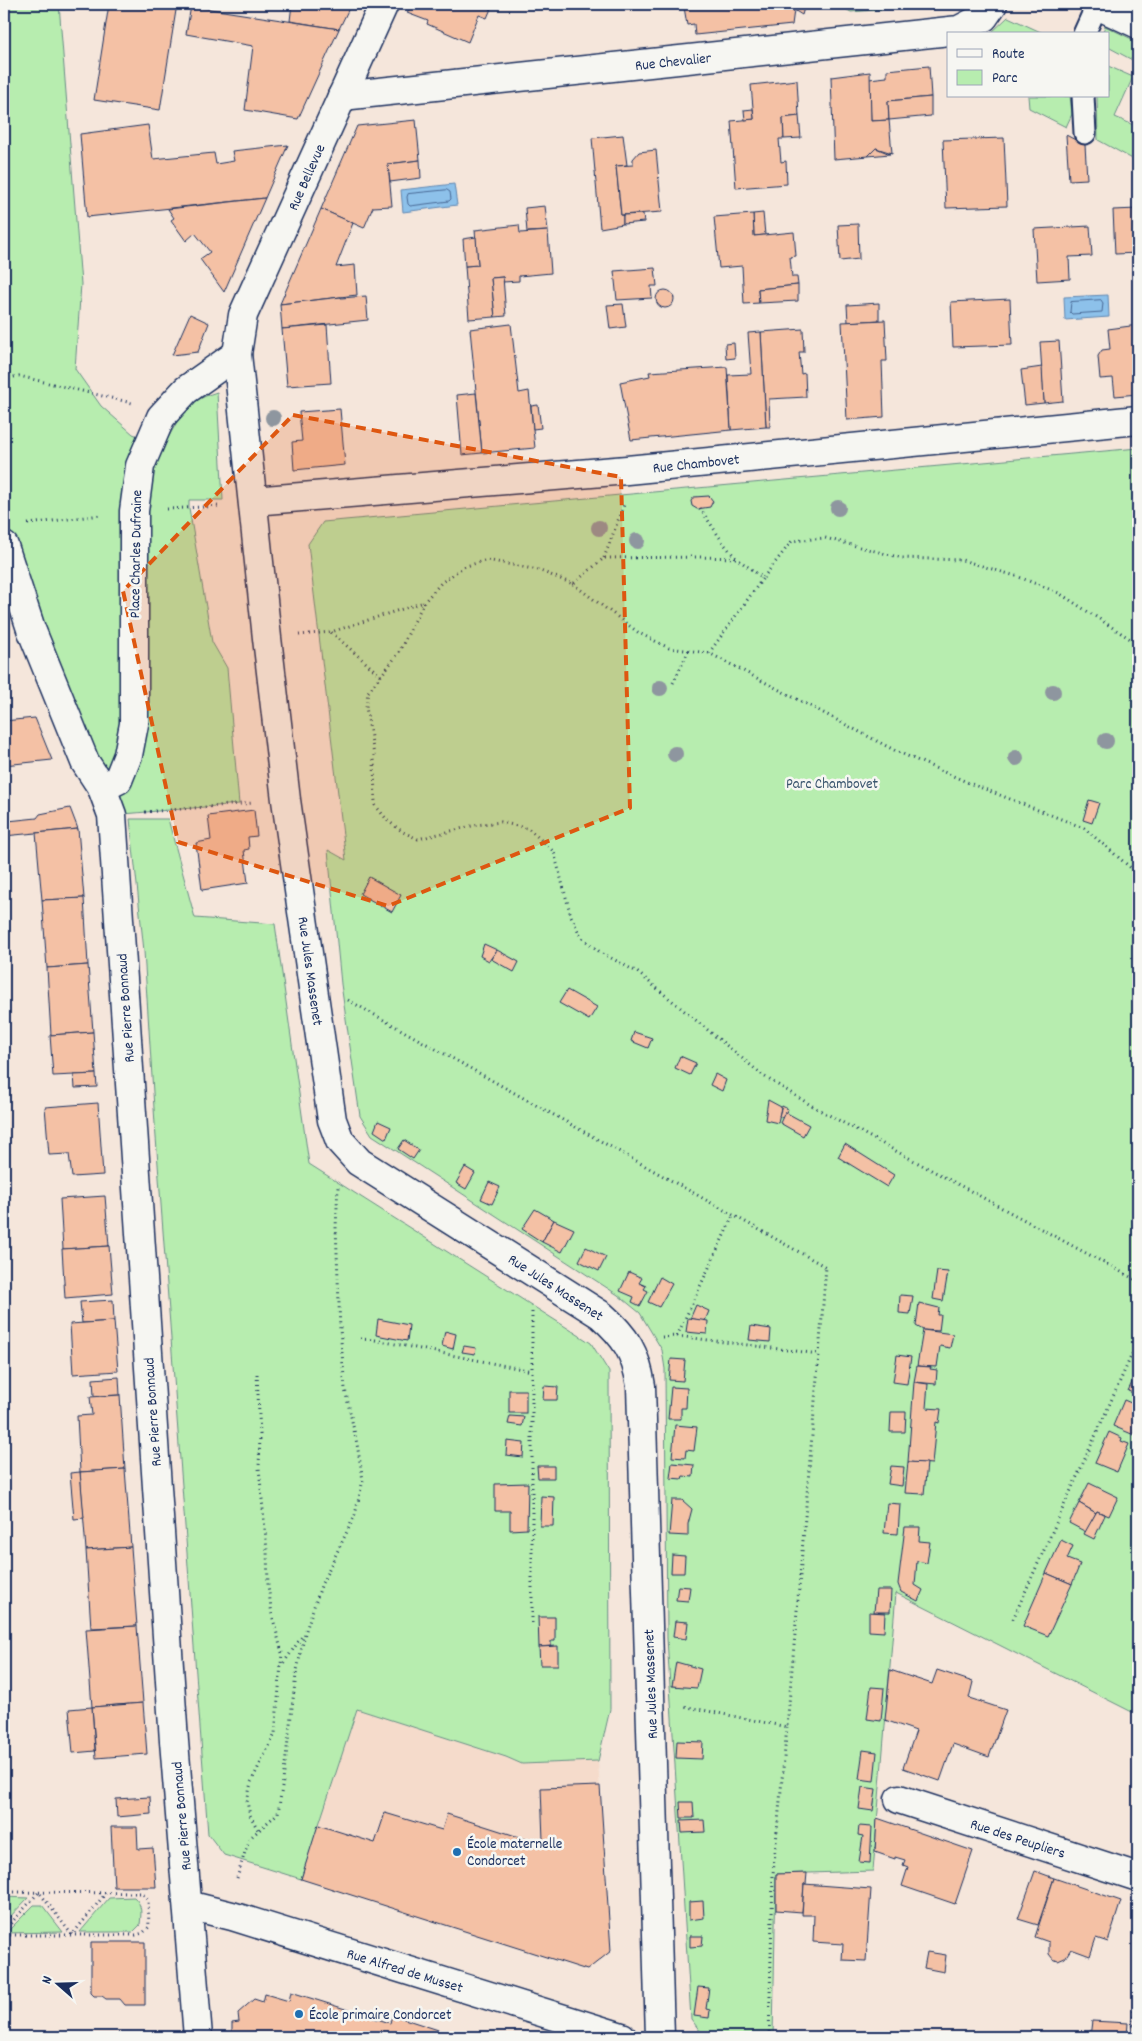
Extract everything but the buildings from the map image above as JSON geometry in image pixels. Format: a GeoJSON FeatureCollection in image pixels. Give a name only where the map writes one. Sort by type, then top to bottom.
{"type":"FeatureCollection","features":[{"type":"Feature","properties":{"kind":"street","name":"Rue Bellevue"},"geometry":{"type":"LineString","coordinates":[[237,354],[243,315],[384,4]]}},
{"type":"Feature","properties":{"kind":"street","name":"Rue Chevalier"},"geometry":{"type":"LineString","coordinates":[[342,96],[959,30],[984,17],[993,4]]}},
{"type":"Feature","properties":{"kind":"street"},"geometry":{"type":"LineString","coordinates":[[1096,4],[1138,24]]}},
{"type":"Feature","properties":{"kind":"street"},"geometry":{"type":"LineString","coordinates":[[237,354],[286,800]]}},
{"type":"Feature","properties":{"kind":"street","name":"Place Charles Dufraine"},"geometry":{"type":"LineString","coordinates":[[102,788],[118,780],[128,755],[134,724],[134,511],[140,466],[161,417],[186,390],[237,354]]}},
{"type":"Feature","properties":{"kind":"street","name":"Rue Chambovet"},"geometry":{"type":"LineString","coordinates":[[253,501],[627,470],[1138,420]]}},
{"type":"Feature","properties":{"kind":"street"},"geometry":{"type":"LineString","coordinates":[[4,546],[31,629],[82,754],[102,788]]}},
{"type":"Feature","properties":{"kind":"street","name":"Rue Pierre Bonnaud"},"geometry":{"type":"LineString","coordinates":[[102,788],[112,815],[174,1741],[198,2037]]}},
{"type":"Feature","properties":{"kind":"street","name":"Rue Jules Massenet"},"geometry":{"type":"LineString","coordinates":[[286,800],[332,1120],[340,1141],[359,1162],[601,1315],[616,1328],[629,1345],[638,1364],[641,1386],[660,2037]]}},
{"type":"Feature","properties":{"kind":"street","name":"Rue des Peupliers"},"geometry":{"type":"LineString","coordinates":[[899,1799],[1138,1877]]}},
{"type":"Feature","properties":{"kind":"street","name":"Rue Alfred de Musset"},"geometry":{"type":"LineString","coordinates":[[188,1906],[232,1916],[622,2037]]}},
{"type":"Feature","properties":{"kind":"lane"},"geometry":{"type":"LineString","coordinates":[[1085,32],[1096,4]]}},
{"type":"Feature","properties":{"kind":"lane"},"geometry":{"type":"LineString","coordinates":[[1082,98],[1085,133]]}},
{"type":"Feature","properties":{"kind":"path"},"geometry":{"type":"LineString","coordinates":[[4,379],[19,376],[137,404]]}},
{"type":"Feature","properties":{"kind":"path"},"geometry":{"type":"LineString","coordinates":[[573,584],[604,558],[628,495],[627,470]]}},
{"type":"Feature","properties":{"kind":"path"},"geometry":{"type":"LineString","coordinates":[[162,510],[223,506]]}},
{"type":"Feature","properties":{"kind":"path"},"geometry":{"type":"LineString","coordinates":[[700,508],[724,544],[736,558],[763,578]]}},
{"type":"Feature","properties":{"kind":"path"},"geometry":{"type":"LineString","coordinates":[[21,525],[104,515]]}},
{"type":"Feature","properties":{"kind":"path"},"geometry":{"type":"LineString","coordinates":[[709,653],[792,541],[825,538],[902,558],[962,560],[1019,577],[1059,593],[1138,644]]}},
{"type":"Feature","properties":{"kind":"path"},"geometry":{"type":"LineString","coordinates":[[604,558],[736,558]]}},
{"type":"Feature","properties":{"kind":"path"},"geometry":{"type":"LineString","coordinates":[[1138,874],[1084,828],[969,783],[896,751],[709,653],[669,648],[639,633],[573,584],[538,570],[487,560],[463,567],[441,583],[424,602],[398,654],[368,692],[366,707],[374,755],[375,805],[388,821],[403,832],[418,839],[476,825],[501,822],[530,829],[554,852],[571,916],[581,937],[600,952],[637,972],[765,1077],[814,1107],[1138,1281]]}},
{"type":"Feature","properties":{"kind":"path"},"geometry":{"type":"LineString","coordinates":[[312,634],[331,632],[424,602]]}},
{"type":"Feature","properties":{"kind":"path"},"geometry":{"type":"LineString","coordinates":[[331,632],[380,676]]}},
{"type":"Feature","properties":{"kind":"path"},"geometry":{"type":"LineString","coordinates":[[673,683],[689,650]]}},
{"type":"Feature","properties":{"kind":"path"},"geometry":{"type":"LineString","coordinates":[[112,815],[286,800]]}},
{"type":"Feature","properties":{"kind":"path"},"geometry":{"type":"LineString","coordinates":[[343,997],[826,1268],[773,1874],[769,2037]]}},
{"type":"Feature","properties":{"kind":"path"},"geometry":{"type":"LineString","coordinates":[[237,1878],[249,1838],[278,1813],[284,1781],[296,1675],[305,1633],[322,1583],[354,1515],[363,1480],[345,1389],[340,1329],[336,1227],[338,1187],[359,1162]]}},
{"type":"Feature","properties":{"kind":"path"},"geometry":{"type":"LineString","coordinates":[[677,1336],[733,1216]]}},
{"type":"Feature","properties":{"kind":"path"},"geometry":{"type":"LineString","coordinates":[[532,1624],[532,1311],[545,1280]]}},
{"type":"Feature","properties":{"kind":"path"},"geometry":{"type":"LineString","coordinates":[[654,1337],[677,1336],[819,1354]]}},
{"type":"Feature","properties":{"kind":"path"},"geometry":{"type":"LineString","coordinates":[[360,1339],[375,1340],[532,1371]]}},
{"type":"Feature","properties":{"kind":"path"},"geometry":{"type":"LineString","coordinates":[[1013,1618],[1138,1341]]}},
{"type":"Feature","properties":{"kind":"path"},"geometry":{"type":"LineString","coordinates":[[256,1374],[260,1434],[259,1468],[267,1550],[268,1585],[272,1615],[282,1653],[275,1734],[251,1782],[247,1802],[250,1815],[258,1830]]}},
{"type":"Feature","properties":{"kind":"path"},"geometry":{"type":"LineString","coordinates":[[280,1668],[305,1633]]}},
{"type":"Feature","properties":{"kind":"path"},"geometry":{"type":"LineString","coordinates":[[680,1705],[787,1727]]}},
{"type":"Feature","properties":{"kind":"path"},"geometry":{"type":"LineString","coordinates":[[4,1892],[142,1893],[148,1900],[149,1927],[143,1933],[136,1935],[4,1935]]}},
{"type":"Feature","properties":{"kind":"path"},"geometry":{"type":"LineString","coordinates":[[4,1931],[39,1892]]}},
{"type":"Feature","properties":{"kind":"path"},"geometry":{"type":"LineString","coordinates":[[39,1892],[72,1935]]}},
{"type":"Feature","properties":{"kind":"path"},"geometry":{"type":"LineString","coordinates":[[72,1935],[106,1893]]}},
{"type":"Feature","properties":{"kind":"path"},"geometry":{"type":"LineString","coordinates":[[1138,1935],[1133,2026],[1138,2026]]}},
{"type":"Feature","properties":{"kind":"highlighted area"},"geometry":{"type":"Polygon","coordinates":[[[293,415],[621,477],[630,808],[388,906],[178,842],[123,591],[293,415]]]}},
{"type":"Feature","properties":{"kind":"shaded area","name":"École maternelle Condorcet"},"geometry":{"type":"Polygon","coordinates":[[[357,1709],[506,1757],[522,1764],[598,1761],[611,1951],[587,1970],[301,1879],[357,1709]]]}},
{"type":"Feature","properties":{"kind":"green space"},"geometry":{"type":"Polygon","coordinates":[[[4,4],[59,4],[81,284],[75,369],[101,406],[133,434],[163,446],[183,413],[189,407],[205,396],[217,392],[223,500],[189,500],[189,508],[212,642],[227,668],[239,804],[112,815],[4,543],[4,4]]]}},
{"type":"Feature","properties":{"kind":"green space"},"geometry":{"type":"Polygon","coordinates":[[[836,4],[910,4],[898,8],[851,12],[836,4]]]}},
{"type":"Feature","properties":{"kind":"green space"},"geometry":{"type":"Polygon","coordinates":[[[1008,17],[1041,32],[992,32],[1008,17]]]}},
{"type":"Feature","properties":{"kind":"green space"},"geometry":{"type":"Polygon","coordinates":[[[1105,26],[1138,42],[1138,63],[1110,48],[1110,32],[1103,32],[1105,26]]]}},
{"type":"Feature","properties":{"kind":"green space"},"geometry":{"type":"Polygon","coordinates":[[[1110,67],[1133,77],[1115,117],[1138,127],[1138,162],[1098,140],[1097,98],[1110,98],[1110,67]]]}},
{"type":"Feature","properties":{"kind":"green space"},"geometry":{"type":"Polygon","coordinates":[[[1028,98],[1070,98],[1072,114],[1066,127],[1029,108],[1028,98]]]}},
{"type":"Feature","properties":{"kind":"green space","name":"Parc Chambovet"},"geometry":{"type":"Polygon","coordinates":[[[1138,448],[1138,1715],[896,1593],[873,1871],[776,1874],[773,2037],[718,2037],[700,2031],[691,2019],[667,1638],[665,1369],[662,1350],[640,1313],[618,1295],[372,1135],[360,1116],[341,984],[328,850],[346,860],[308,544],[323,522],[1138,448]]]}},
{"type":"Feature","properties":{"kind":"green space"},"geometry":{"type":"Polygon","coordinates":[[[130,819],[168,819],[195,918],[275,924],[309,1164],[591,1343],[609,1372],[610,1709],[598,1761],[522,1764],[506,1757],[357,1709],[301,1879],[224,1855],[208,1834],[155,1124],[144,951],[130,819]]]}},
{"type":"Feature","properties":{"kind":"green space"},"geometry":{"type":"Polygon","coordinates":[[[4,1897],[28,1898],[5,1922],[4,1922],[4,1897]]]}},
{"type":"Feature","properties":{"kind":"green space"},"geometry":{"type":"Polygon","coordinates":[[[134,1897],[139,1903],[141,1913],[140,1925],[133,1932],[80,1932],[109,1898],[134,1897]]]}},
{"type":"Feature","properties":{"kind":"green space"},"geometry":{"type":"Polygon","coordinates":[[[34,1905],[42,1905],[63,1932],[6,1933],[34,1905]]]}},
{"type":"Feature","properties":{"kind":"water"},"geometry":{"type":"Polygon","coordinates":[[[454,184],[457,205],[403,212],[401,190],[454,184]]]}},
{"type":"Feature","properties":{"kind":"water"},"geometry":{"type":"Polygon","coordinates":[[[1108,295],[1109,317],[1065,320],[1064,297],[1108,295]]]}},
{"type":"Feature","properties":{"kind":"place","name":"École maternelle Condorcet"},"geometry":{"type":"Point","coordinates":[457,1852]}},
{"type":"Feature","properties":{"kind":"place","name":"École primaire Condorcet"},"geometry":{"type":"Point","coordinates":[299,2014]}}]}
